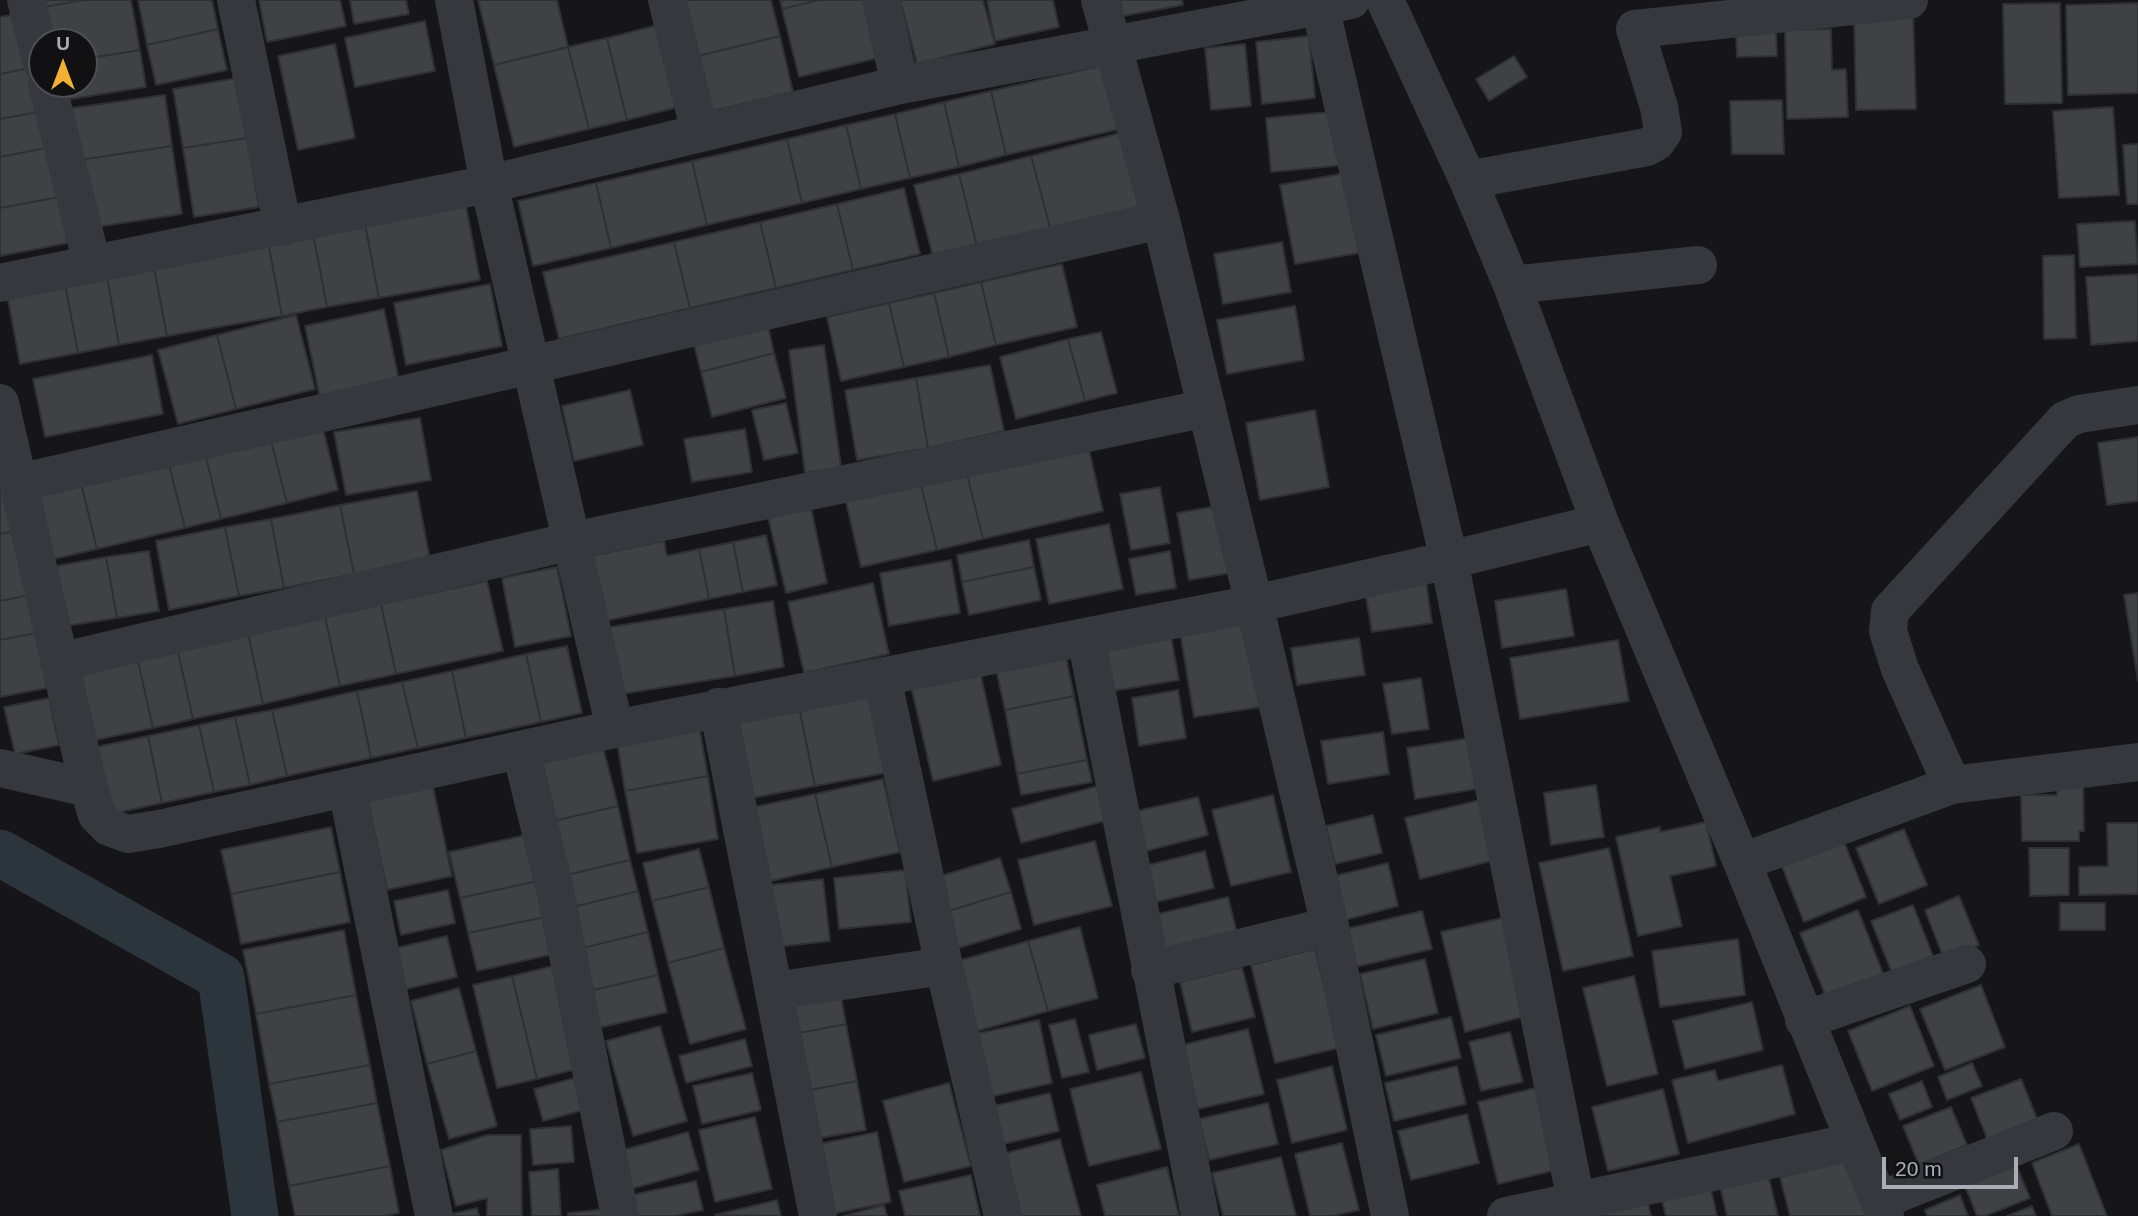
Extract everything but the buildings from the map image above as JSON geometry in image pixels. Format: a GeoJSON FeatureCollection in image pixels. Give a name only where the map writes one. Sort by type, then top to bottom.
{"type":"FeatureCollection","features":[{"type":"Feature","properties":{"kind":"street"},"geometry":{"type":"LineString","coordinates":[[26,0],[33,28]]}},
{"type":"Feature","properties":{"kind":"street"},"geometry":{"type":"LineString","coordinates":[[236,0],[283,227]]}},
{"type":"Feature","properties":{"kind":"street"},"geometry":{"type":"LineString","coordinates":[[454,0],[489,184],[615,729]]}},
{"type":"Feature","properties":{"kind":"street"},"geometry":{"type":"LineString","coordinates":[[667,0],[700,132]]}},
{"type":"Feature","properties":{"kind":"street"},"geometry":{"type":"LineString","coordinates":[[881,0],[900,85]]}},
{"type":"Feature","properties":{"kind":"street"},"geometry":{"type":"LineString","coordinates":[[1100,0],[1161,220],[1254,604],[1330,926],[1390,1216]]}},
{"type":"Feature","properties":{"kind":"street"},"geometry":{"type":"LineString","coordinates":[[1385,0],[1468,180],[1512,285],[1600,523],[1742,862],[1882,1209],[2053,1131]]}},
{"type":"Feature","properties":{"kind":"street"},"geometry":{"type":"LineString","coordinates":[[1468,180],[1647,147],[1656,142],[1664,132],[1631,15],[1909,0]]}},
{"type":"Feature","properties":{"kind":"street"},"geometry":{"type":"LineString","coordinates":[[0,282],[489,184],[900,85],[1336,3],[1576,1201]]}},
{"type":"Feature","properties":{"kind":"street"},"geometry":{"type":"LineString","coordinates":[[50,98],[92,264]]}},
{"type":"Feature","properties":{"kind":"street"},"geometry":{"type":"LineString","coordinates":[[18,483],[1161,220]]}},
{"type":"Feature","properties":{"kind":"street"},"geometry":{"type":"LineString","coordinates":[[1512,285],[1698,265]]}},
{"type":"Feature","properties":{"kind":"street"},"geometry":{"type":"LineString","coordinates":[[0,403],[89,789],[97,815],[109,827],[128,834],[718,707],[1254,604],[1449,561],[1600,523]]}},
{"type":"Feature","properties":{"kind":"street"},"geometry":{"type":"LineString","coordinates":[[1952,785],[1900,669],[1888,631],[1890,611],[2065,420],[2079,414],[2138,405]]}},
{"type":"Feature","properties":{"kind":"street"},"geometry":{"type":"LineString","coordinates":[[59,662],[572,541],[1207,408]]}},
{"type":"Feature","properties":{"kind":"street"},"geometry":{"type":"LineString","coordinates":[[1086,638],[1200,1216]]}},
{"type":"Feature","properties":{"kind":"street"},"geometry":{"type":"LineString","coordinates":[[882,677],[944,967],[1003,1216]]}},
{"type":"Feature","properties":{"kind":"street"},"geometry":{"type":"LineString","coordinates":[[718,707],[818,1216]]}},
{"type":"Feature","properties":{"kind":"street"},"geometry":{"type":"LineString","coordinates":[[521,751],[555,890],[620,1216]]}},
{"type":"Feature","properties":{"kind":"street"},"geometry":{"type":"LineString","coordinates":[[1742,862],[1952,785],[2138,762]]}},
{"type":"Feature","properties":{"kind":"street"},"geometry":{"type":"LineString","coordinates":[[0,768],[89,789]]}},
{"type":"Feature","properties":{"kind":"street"},"geometry":{"type":"LineString","coordinates":[[347,789],[434,1216]]}},
{"type":"Feature","properties":{"kind":"street"},"geometry":{"type":"LineString","coordinates":[[1150,970],[1330,926]]}},
{"type":"Feature","properties":{"kind":"street"},"geometry":{"type":"LineString","coordinates":[[1804,1020],[1967,964]]}},
{"type":"Feature","properties":{"kind":"street"},"geometry":{"type":"LineString","coordinates":[[774,992],[944,967]]}},
{"type":"Feature","properties":{"kind":"street"},"geometry":{"type":"LineString","coordinates":[[1506,1216],[1854,1142]]}},
{"type":"Feature","properties":{"kind":"waterway"},"geometry":{"type":"LineString","coordinates":[[0,853],[221,977],[255,1216]]}}]}
